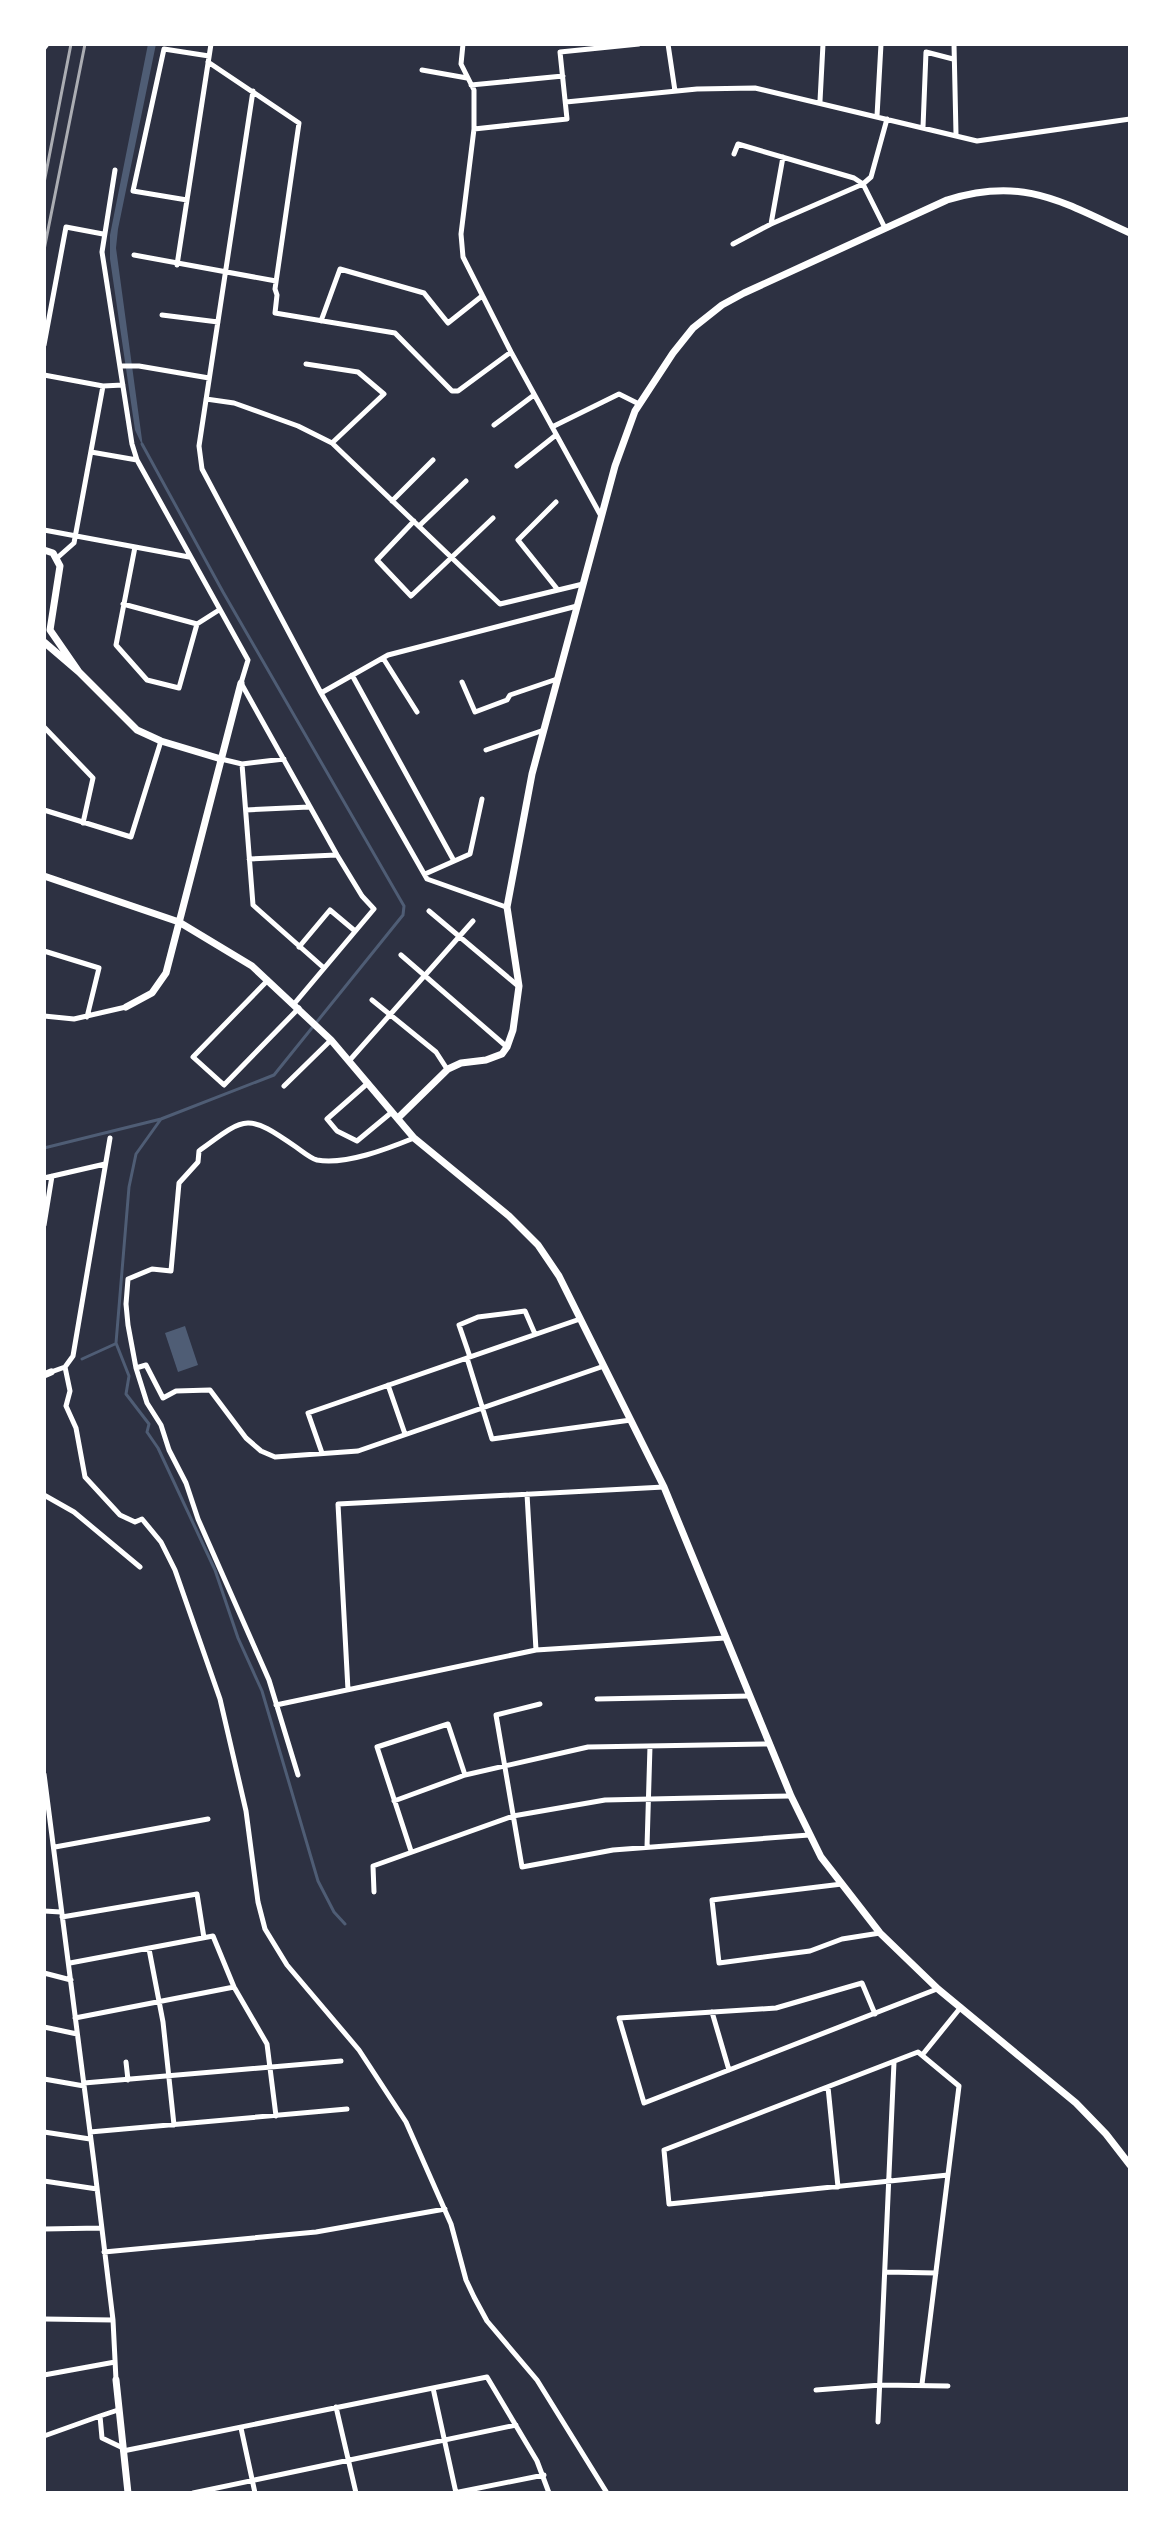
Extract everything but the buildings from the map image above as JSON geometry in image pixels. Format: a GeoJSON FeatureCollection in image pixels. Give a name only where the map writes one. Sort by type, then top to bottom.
{"type":"FeatureCollection","features":[{"type":"Feature","properties":{"kind":"street"},"geometry":{"type":"LineString","coordinates":[[177,265],[211,44]]}},
{"type":"Feature","properties":{"kind":"street"},"geometry":{"type":"LineString","coordinates":[[463,44],[461,64],[474,90],[474,129],[461,252],[511,352],[603,518]]}},
{"type":"Feature","properties":{"kind":"street"},"geometry":{"type":"LineString","coordinates":[[474,129],[567,119],[560,52],[639,44]]}},
{"type":"Feature","properties":{"kind":"street"},"geometry":{"type":"LineString","coordinates":[[668,44],[675,91]]}},
{"type":"Feature","properties":{"kind":"street"},"geometry":{"type":"LineString","coordinates":[[820,101],[823,44]]}},
{"type":"Feature","properties":{"kind":"street"},"geometry":{"type":"LineString","coordinates":[[877,116],[881,44]]}},
{"type":"Feature","properties":{"kind":"street"},"geometry":{"type":"LineString","coordinates":[[954,44],[956,134]]}},
{"type":"Feature","properties":{"kind":"street"},"geometry":{"type":"LineString","coordinates":[[187,200],[133,191],[164,49],[209,59],[299,123],[276,281],[275,313],[395,333],[452,391],[458,391],[511,352]]}},
{"type":"Feature","properties":{"kind":"street"},"geometry":{"type":"LineString","coordinates":[[923,127],[926,52],[953,59]]}},
{"type":"Feature","properties":{"kind":"street"},"geometry":{"type":"LineString","coordinates":[[422,70],[470,82],[563,76]]}},
{"type":"Feature","properties":{"kind":"street"},"geometry":{"type":"LineString","coordinates":[[566,102],[675,91],[755,88],[820,101],[977,141],[1130,119]]}},
{"type":"Feature","properties":{"kind":"street"},"geometry":{"type":"LineString","coordinates":[[253,91],[199,446],[202,469],[321,693],[427,879],[507,907]]}},
{"type":"Feature","properties":{"kind":"street"},"geometry":{"type":"LineString","coordinates":[[733,244],[863,184],[871,177],[887,119]]}},
{"type":"Feature","properties":{"kind":"street"},"geometry":{"type":"LineString","coordinates":[[734,154],[738,144],[854,178],[863,184],[885,228]]}},
{"type":"Feature","properties":{"kind":"street"},"geometry":{"type":"LineString","coordinates":[[771,224],[783,157]]}},
{"type":"Feature","properties":{"kind":"street"},"geometry":{"type":"LineString","coordinates":[[44,1016],[74,1019],[126,1007],[152,993],[164,980],[248,660],[189,557],[137,460],[132,444],[102,252],[115,170]]}},
{"type":"Feature","properties":{"kind":"street"},"geometry":{"type":"LineString","coordinates":[[368,1083],[327,1119],[337,1131],[357,1141],[396,1114],[448,1069],[461,1063],[486,1060],[502,1054],[507,1047],[513,1030],[519,986],[507,907],[532,774],[615,466],[639,404],[693,328],[722,305],[885,228],[947,200],[991,189],[1047,195],[1130,233]]}},
{"type":"Feature","properties":{"kind":"street"},"geometry":{"type":"LineString","coordinates":[[44,345],[66,227],[103,234]]}},
{"type":"Feature","properties":{"kind":"street"},"geometry":{"type":"LineString","coordinates":[[134,255],[276,281]]}},
{"type":"Feature","properties":{"kind":"street"},"geometry":{"type":"LineString","coordinates":[[321,321],[340,269],[424,293],[448,323],[482,296]]}},
{"type":"Feature","properties":{"kind":"street"},"geometry":{"type":"LineString","coordinates":[[162,315],[218,322]]}},
{"type":"Feature","properties":{"kind":"street"},"geometry":{"type":"LineString","coordinates":[[306,364],[358,372],[384,394],[332,443]]}},
{"type":"Feature","properties":{"kind":"street"},"geometry":{"type":"LineString","coordinates":[[122,366],[209,378]]}},
{"type":"Feature","properties":{"kind":"street"},"geometry":{"type":"LineString","coordinates":[[44,375],[103,386],[123,385]]}},
{"type":"Feature","properties":{"kind":"street"},"geometry":{"type":"LineString","coordinates":[[57,558],[74,543],[76,536],[103,386]]}},
{"type":"Feature","properties":{"kind":"street"},"geometry":{"type":"LineString","coordinates":[[552,427],[619,394],[639,404]]}},
{"type":"Feature","properties":{"kind":"street"},"geometry":{"type":"LineString","coordinates":[[494,425],[534,395]]}},
{"type":"Feature","properties":{"kind":"street"},"geometry":{"type":"LineString","coordinates":[[206,399],[234,403],[298,426],[332,443],[500,604],[584,584]]}},
{"type":"Feature","properties":{"kind":"street"},"geometry":{"type":"LineString","coordinates":[[517,466],[556,435]]}},
{"type":"Feature","properties":{"kind":"street"},"geometry":{"type":"LineString","coordinates":[[91,452],[137,460]]}},
{"type":"Feature","properties":{"kind":"street"},"geometry":{"type":"LineString","coordinates":[[392,501],[433,460]]}},
{"type":"Feature","properties":{"kind":"street"},"geometry":{"type":"LineString","coordinates":[[466,481],[377,560],[411,596],[493,518]]}},
{"type":"Feature","properties":{"kind":"street"},"geometry":{"type":"LineString","coordinates":[[556,502],[518,540],[558,590]]}},
{"type":"Feature","properties":{"kind":"street"},"geometry":{"type":"LineString","coordinates":[[44,530],[189,557]]}},
{"type":"Feature","properties":{"kind":"street"},"geometry":{"type":"LineString","coordinates":[[135,547],[116,645],[147,680],[179,688],[197,624],[219,610]]}},
{"type":"Feature","properties":{"kind":"street"},"geometry":{"type":"LineString","coordinates":[[44,550],[53,553],[60,566],[50,630],[79,672]]}},
{"type":"Feature","properties":{"kind":"street"},"geometry":{"type":"LineString","coordinates":[[123,604],[197,624]]}},
{"type":"Feature","properties":{"kind":"street"},"geometry":{"type":"LineString","coordinates":[[321,693],[383,658],[578,606]]}},
{"type":"Feature","properties":{"kind":"street"},"geometry":{"type":"LineString","coordinates":[[44,642],[137,730],[161,741],[242,764],[284,759]]}},
{"type":"Feature","properties":{"kind":"street"},"geometry":{"type":"LineString","coordinates":[[383,658],[417,712]]}},
{"type":"Feature","properties":{"kind":"street"},"geometry":{"type":"LineString","coordinates":[[352,675],[454,861]]}},
{"type":"Feature","properties":{"kind":"street"},"geometry":{"type":"LineString","coordinates":[[462,682],[475,712],[507,700],[510,695],[558,679]]}},
{"type":"Feature","properties":{"kind":"street"},"geometry":{"type":"LineString","coordinates":[[241,683],[337,855],[362,896],[374,909],[296,1006],[224,1085],[193,1057],[268,979]]}},
{"type":"Feature","properties":{"kind":"street"},"geometry":{"type":"LineString","coordinates":[[44,727],[93,778],[83,823]]}},
{"type":"Feature","properties":{"kind":"street"},"geometry":{"type":"LineString","coordinates":[[486,750],[545,730]]}},
{"type":"Feature","properties":{"kind":"street"},"geometry":{"type":"LineString","coordinates":[[44,810],[131,837],[161,741]]}},
{"type":"Feature","properties":{"kind":"street"},"geometry":{"type":"LineString","coordinates":[[242,764],[253,905],[324,968]]}},
{"type":"Feature","properties":{"kind":"street"},"geometry":{"type":"LineString","coordinates":[[425,874],[470,854],[482,799]]}},
{"type":"Feature","properties":{"kind":"street"},"geometry":{"type":"LineString","coordinates":[[246,810],[310,807]]}},
{"type":"Feature","properties":{"kind":"street"},"geometry":{"type":"LineString","coordinates":[[249,859],[337,855]]}},
{"type":"Feature","properties":{"kind":"street"},"geometry":{"type":"LineString","coordinates":[[44,876],[179,922],[232,952],[268,979],[331,1040],[414,1138],[509,1216],[538,1245],[559,1276],[664,1487],[809,1835],[880,1933],[938,1989],[1076,2103],[1130,2165]]}},
{"type":"Feature","properties":{"kind":"street"},"geometry":{"type":"LineString","coordinates":[[299,947],[330,910],[355,931]]}},
{"type":"Feature","properties":{"kind":"street"},"geometry":{"type":"LineString","coordinates":[[429,911],[519,986]]}},
{"type":"Feature","properties":{"kind":"street"},"geometry":{"type":"LineString","coordinates":[[349,1061],[473,921]]}},
{"type":"Feature","properties":{"kind":"street"},"geometry":{"type":"LineString","coordinates":[[44,951],[99,968],[87,1017]]}},
{"type":"Feature","properties":{"kind":"street"},"geometry":{"type":"LineString","coordinates":[[401,955],[507,1047]]}},
{"type":"Feature","properties":{"kind":"street"},"geometry":{"type":"LineString","coordinates":[[372,1000],[436,1052],[448,1069]]}},
{"type":"Feature","properties":{"kind":"street"},"geometry":{"type":"LineString","coordinates":[[284,1086],[331,1040]]}},
{"type":"Feature","properties":{"kind":"street"},"geometry":{"type":"LineString","coordinates":[[298,1775],[269,1680],[161,1425],[147,1403],[136,1368],[126,1304],[128,1279],[152,1269],[171,1271],[179,1183],[198,1162],[199,1151],[235,1125],[251,1122],[265,1125],[315,1160],[370,1155],[414,1138]]}},
{"type":"Feature","properties":{"kind":"street"},"geometry":{"type":"LineString","coordinates":[[47,1374],[65,1367],[73,1356],[110,1138]]}},
{"type":"Feature","properties":{"kind":"street"},"geometry":{"type":"LineString","coordinates":[[44,1178],[106,1164]]}},
{"type":"Feature","properties":{"kind":"street"},"geometry":{"type":"LineString","coordinates":[[44,1225],[52,1176]]}},
{"type":"Feature","properties":{"kind":"street"},"geometry":{"type":"LineString","coordinates":[[535,1334],[525,1311],[478,1317],[459,1325],[492,1439],[632,1420]]}},
{"type":"Feature","properties":{"kind":"street"},"geometry":{"type":"LineString","coordinates":[[322,1454],[308,1413],[581,1319]]}},
{"type":"Feature","properties":{"kind":"street"},"geometry":{"type":"LineString","coordinates":[[136,1368],[146,1365],[163,1398],[176,1391],[210,1390],[246,1438],[261,1451],[275,1457],[358,1451],[605,1366]]}},
{"type":"Feature","properties":{"kind":"street"},"geometry":{"type":"LineString","coordinates":[[65,1367],[70,1391],[66,1406],[76,1428],[85,1477],[120,1515],[135,1522],[142,1519],[161,1542],[175,1570],[209,1663],[246,1811],[258,1902],[265,1929],[287,1965],[359,2050],[406,2122],[445,2209],[466,2280],[480,2309],[537,2380],[607,2493]]}},
{"type":"Feature","properties":{"kind":"street"},"geometry":{"type":"LineString","coordinates":[[388,1385],[405,1434]]}},
{"type":"Feature","properties":{"kind":"street"},"geometry":{"type":"LineString","coordinates":[[348,1690],[338,1504],[664,1487]]}},
{"type":"Feature","properties":{"kind":"street"},"geometry":{"type":"LineString","coordinates":[[527,1494],[536,1650]]}},
{"type":"Feature","properties":{"kind":"street"},"geometry":{"type":"LineString","coordinates":[[44,1495],[74,1512],[140,1567]]}},
{"type":"Feature","properties":{"kind":"street"},"geometry":{"type":"LineString","coordinates":[[276,1705],[536,1650],[725,1638]]}},
{"type":"Feature","properties":{"kind":"street"},"geometry":{"type":"LineString","coordinates":[[597,1699],[750,1696]]}},
{"type":"Feature","properties":{"kind":"street"},"geometry":{"type":"LineString","coordinates":[[540,1704],[496,1715],[522,1867],[613,1850],[809,1835]]}},
{"type":"Feature","properties":{"kind":"street"},"geometry":{"type":"LineString","coordinates":[[411,1851],[377,1747],[448,1724],[465,1775]]}},
{"type":"Feature","properties":{"kind":"street"},"geometry":{"type":"LineString","coordinates":[[394,1801],[465,1775],[588,1747],[769,1744]]}},
{"type":"Feature","properties":{"kind":"street"},"geometry":{"type":"LineString","coordinates":[[647,1847],[650,1746]]}},
{"type":"Feature","properties":{"kind":"street"},"geometry":{"type":"LineString","coordinates":[[44,1774],[113,2320],[118,2410],[128,2493]]}},
{"type":"Feature","properties":{"kind":"street"},"geometry":{"type":"LineString","coordinates":[[374,1892],[373,1866],[513,1816],[605,1800],[791,1796]]}},
{"type":"Feature","properties":{"kind":"street"},"geometry":{"type":"LineString","coordinates":[[55,1847],[208,1819]]}},
{"type":"Feature","properties":{"kind":"street"},"geometry":{"type":"LineString","coordinates":[[842,1884],[712,1900],[719,1963],[810,1951],[842,1939],[880,1933]]}},
{"type":"Feature","properties":{"kind":"street"},"geometry":{"type":"LineString","coordinates":[[44,1911],[62,1915],[197,1894],[204,1938]]}},
{"type":"Feature","properties":{"kind":"street"},"geometry":{"type":"LineString","coordinates":[[70,1963],[213,1936],[234,1987],[267,2044],[276,2116]]}},
{"type":"Feature","properties":{"kind":"street"},"geometry":{"type":"LineString","coordinates":[[149,1949],[170,2075],[174,2125]]}},
{"type":"Feature","properties":{"kind":"street"},"geometry":{"type":"LineString","coordinates":[[44,1973],[71,1980]]}},
{"type":"Feature","properties":{"kind":"street"},"geometry":{"type":"LineString","coordinates":[[875,2014],[862,1983],[776,2008],[619,2018],[644,2103],[875,2014],[938,1989]]}},
{"type":"Feature","properties":{"kind":"street"},"geometry":{"type":"LineString","coordinates":[[75,2018],[234,1987]]}},
{"type":"Feature","properties":{"kind":"street"},"geometry":{"type":"LineString","coordinates":[[923,2054],[961,2007]]}},
{"type":"Feature","properties":{"kind":"street"},"geometry":{"type":"LineString","coordinates":[[712,2012],[729,2070]]}},
{"type":"Feature","properties":{"kind":"street"},"geometry":{"type":"LineString","coordinates":[[44,2027],[77,2034]]}},
{"type":"Feature","properties":{"kind":"street"},"geometry":{"type":"LineString","coordinates":[[922,2384],[936,2273],[959,2086],[918,2052],[664,2150],[669,2204],[948,2175]]}},
{"type":"Feature","properties":{"kind":"street"},"geometry":{"type":"LineString","coordinates":[[44,2079],[84,2084],[341,2061]]}},
{"type":"Feature","properties":{"kind":"street"},"geometry":{"type":"LineString","coordinates":[[126,2062],[128,2080]]}},
{"type":"Feature","properties":{"kind":"street"},"geometry":{"type":"LineString","coordinates":[[878,2422],[894,2062]]}},
{"type":"Feature","properties":{"kind":"street"},"geometry":{"type":"LineString","coordinates":[[828,2087],[838,2187]]}},
{"type":"Feature","properties":{"kind":"street"},"geometry":{"type":"LineString","coordinates":[[44,2132],[90,2136],[347,2109]]}},
{"type":"Feature","properties":{"kind":"street"},"geometry":{"type":"LineString","coordinates":[[44,2181],[97,2189]]}},
{"type":"Feature","properties":{"kind":"street"},"geometry":{"type":"LineString","coordinates":[[104,2252],[316,2232],[445,2209]]}},
{"type":"Feature","properties":{"kind":"street"},"geometry":{"type":"LineString","coordinates":[[44,2229],[101,2228]]}},
{"type":"Feature","properties":{"kind":"street"},"geometry":{"type":"LineString","coordinates":[[886,2272],[936,2273]]}},
{"type":"Feature","properties":{"kind":"street"},"geometry":{"type":"LineString","coordinates":[[44,2319],[113,2320]]}},
{"type":"Feature","properties":{"kind":"street"},"geometry":{"type":"LineString","coordinates":[[44,2375],[115,2362]]}},
{"type":"Feature","properties":{"kind":"street"},"geometry":{"type":"LineString","coordinates":[[100,2416],[102,2438],[123,2450],[487,2377],[544,2475],[549,2493]]}},
{"type":"Feature","properties":{"kind":"street"},"geometry":{"type":"LineString","coordinates":[[816,2390],[881,2385],[948,2386]]}},
{"type":"Feature","properties":{"kind":"street"},"geometry":{"type":"LineString","coordinates":[[433,2388],[455,2493],[544,2475]]}},
{"type":"Feature","properties":{"kind":"street"},"geometry":{"type":"LineString","coordinates":[[336,2407],[356,2493]]}},
{"type":"Feature","properties":{"kind":"street"},"geometry":{"type":"LineString","coordinates":[[44,2436],[118,2410]]}},
{"type":"Feature","properties":{"kind":"street"},"geometry":{"type":"LineString","coordinates":[[193,2493],[516,2425]]}},
{"type":"Feature","properties":{"kind":"street"},"geometry":{"type":"LineString","coordinates":[[241,2427],[255,2493]]}},
{"type":"Feature","properties":{"kind":"water"},"geometry":{"type":"Polygon","coordinates":[[[148,44],[156,44],[116,248],[143,447],[135,430],[110,259],[110,235],[148,44]]]}},
{"type":"Feature","properties":{"kind":"water"},"geometry":{"type":"Polygon","coordinates":[[[185,1326],[198,1365],[178,1372],[165,1333],[185,1326]]]}},
{"type":"Feature","properties":{"kind":"waterway"},"geometry":{"type":"LineString","coordinates":[[44,1148],[161,1119],[274,1075],[403,915],[404,906],[223,592],[142,444]]}},
{"type":"Feature","properties":{"kind":"waterway"},"geometry":{"type":"LineString","coordinates":[[161,1119],[136,1154],[129,1187],[116,1343],[129,1376],[126,1394],[149,1424],[147,1432],[158,1448],[215,1570],[238,1638],[262,1691],[318,1881],[334,1912],[345,1924]]}},
{"type":"Feature","properties":{"kind":"waterway"},"geometry":{"type":"LineString","coordinates":[[82,1359],[115,1344]]}},
{"type":"Feature","properties":{"kind":"railway"},"geometry":{"type":"LineString","coordinates":[[44,183],[71,44]]}},
{"type":"Feature","properties":{"kind":"railway"},"geometry":{"type":"LineString","coordinates":[[44,250],[85,44]]}}]}
